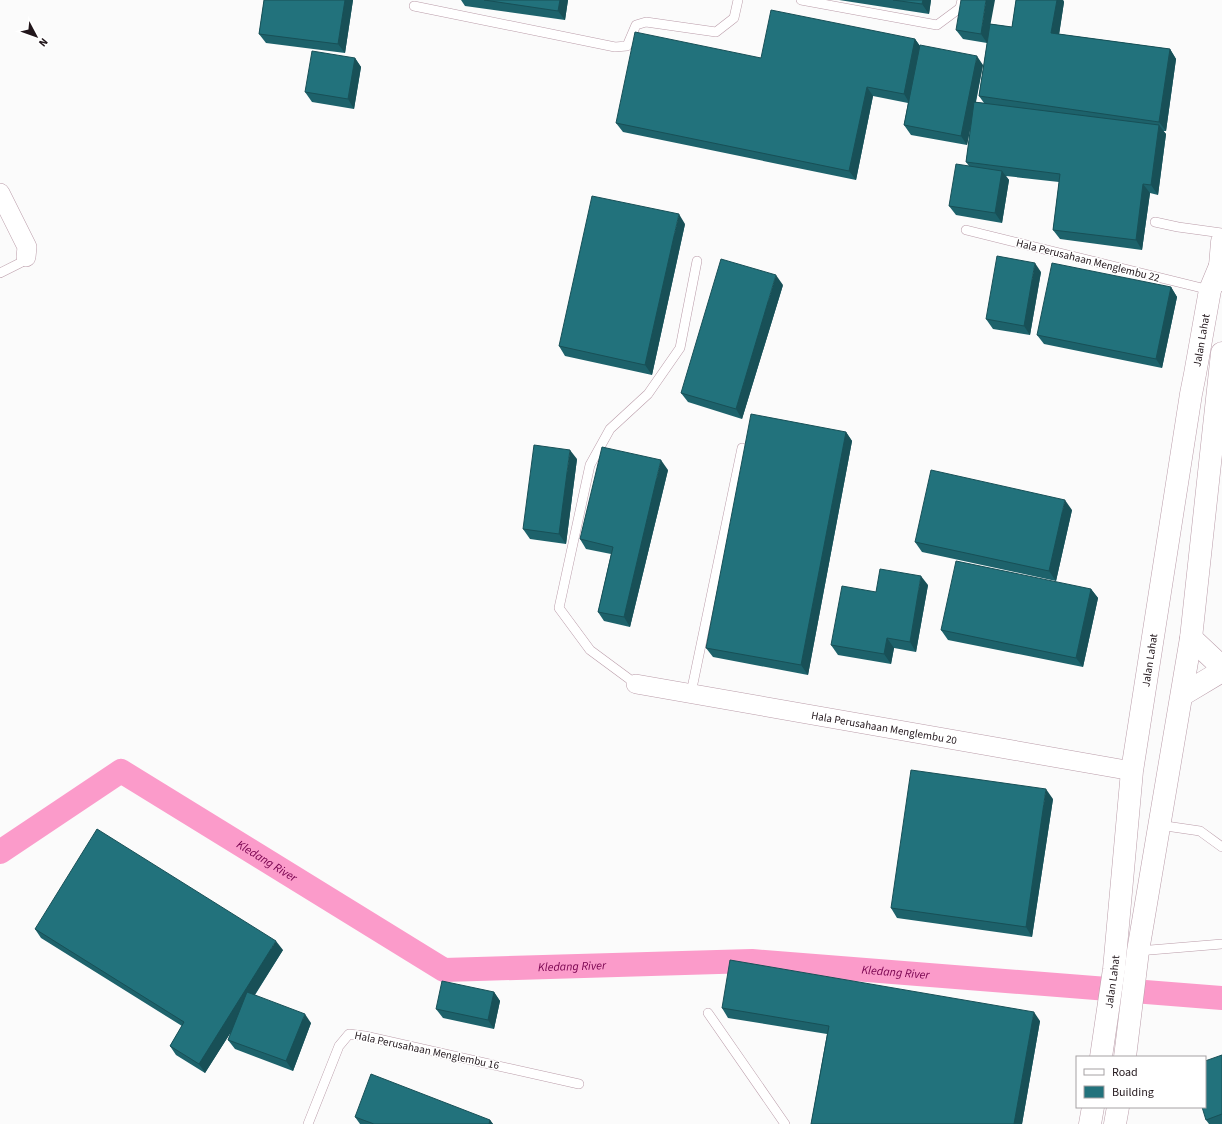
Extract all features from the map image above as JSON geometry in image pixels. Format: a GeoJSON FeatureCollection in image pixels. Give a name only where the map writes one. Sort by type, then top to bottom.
{"type":"FeatureCollection","features":[{"type":"Feature","properties":{"kind":"main road","name":"Jalan Lahat"},"geometry":{"type":"LineString","coordinates":[[1102,1047],[1114,970],[1132,771],[1190,394],[1216,291],[1222,242]]}},
{"type":"Feature","properties":{"kind":"main road","name":"Jalan Lahat"},"geometry":{"type":"LineString","coordinates":[[1126,1050],[1138,951],[1191,638],[1222,353]]}},
{"type":"Feature","properties":{"kind":"main road"},"geometry":{"type":"LineString","coordinates":[[1191,638],[1222,667]]}},
{"type":"Feature","properties":{"kind":"main road"},"geometry":{"type":"LineString","coordinates":[[1182,695],[1222,671]]}},
{"type":"Feature","properties":{"kind":"main road"},"geometry":{"type":"LineString","coordinates":[[1090,1124],[1093,1108]]}},
{"type":"Feature","properties":{"kind":"main road"},"geometry":{"type":"LineString","coordinates":[[1115,1124],[1118,1108]]}},
{"type":"Feature","properties":{"kind":"street"},"geometry":{"type":"LineString","coordinates":[[0,193],[27,247],[26,257]]}},
{"type":"Feature","properties":{"kind":"street","name":"Hala Perusahaan Menglembu 20"},"geometry":{"type":"LineString","coordinates":[[636,684],[1132,771]]}},
{"type":"Feature","properties":{"kind":"lane"},"geometry":{"type":"LineString","coordinates":[[414,6],[615,47],[627,46],[636,25],[646,22],[716,32],[734,18],[738,0]]}},
{"type":"Feature","properties":{"kind":"lane"},"geometry":{"type":"LineString","coordinates":[[801,0],[937,25],[960,8],[962,0]]}},
{"type":"Feature","properties":{"kind":"lane"},"geometry":{"type":"LineString","coordinates":[[1155,222],[1178,227],[1222,233]]}},
{"type":"Feature","properties":{"kind":"lane","name":"Hala Perusahaan Menglembu 22"},"geometry":{"type":"LineString","coordinates":[[966,230],[1216,291]]}},
{"type":"Feature","properties":{"kind":"lane"},"geometry":{"type":"LineString","coordinates":[[0,273],[20,263],[26,257]]}},
{"type":"Feature","properties":{"kind":"lane"},"geometry":{"type":"LineString","coordinates":[[636,684],[590,650],[559,608],[590,465],[610,429],[648,394],[680,348],[698,261]]}},
{"type":"Feature","properties":{"kind":"lane"},"geometry":{"type":"LineString","coordinates":[[691,693],[742,448]]}},
{"type":"Feature","properties":{"kind":"lane"},"geometry":{"type":"LineString","coordinates":[[1160,825],[1200,831],[1222,847]]}},
{"type":"Feature","properties":{"kind":"lane"},"geometry":{"type":"LineString","coordinates":[[1138,951],[1222,944]]}},
{"type":"Feature","properties":{"kind":"lane"},"geometry":{"type":"LineString","coordinates":[[708,1013],[785,1124]]}},
{"type":"Feature","properties":{"kind":"lane","name":"Hala Perusahaan Menglembu 16"},"geometry":{"type":"LineString","coordinates":[[308,1124],[339,1046],[349,1034],[365,1036],[579,1084]]}},
{"type":"Feature","properties":{"kind":"building"},"geometry":{"type":"Polygon","coordinates":[[[264,0],[345,0],[338,44],[259,34],[264,0]]]}},
{"type":"Feature","properties":{"kind":"building"},"geometry":{"type":"Polygon","coordinates":[[[484,0],[560,0],[558,11],[484,0]]]}},
{"type":"Feature","properties":{"kind":"building"},"geometry":{"type":"Polygon","coordinates":[[[893,0],[923,0],[922,4],[893,0]]]}},
{"type":"Feature","properties":{"kind":"building"},"geometry":{"type":"Polygon","coordinates":[[[961,0],[986,0],[981,34],[956,30],[961,0]]]}},
{"type":"Feature","properties":{"kind":"building"},"geometry":{"type":"Polygon","coordinates":[[[1016,0],[1057,0],[1051,33],[1170,49],[1159,122],[979,96],[990,24],[1012,27],[1016,0]]]}},
{"type":"Feature","properties":{"kind":"building"},"geometry":{"type":"Polygon","coordinates":[[[771,10],[915,39],[904,94],[867,87],[849,171],[616,123],[635,32],[761,58],[771,10]]]}},
{"type":"Feature","properties":{"kind":"building"},"geometry":{"type":"Polygon","coordinates":[[[920,45],[977,56],[961,136],[904,125],[920,45]]]}},
{"type":"Feature","properties":{"kind":"building"},"geometry":{"type":"Polygon","coordinates":[[[312,51],[355,58],[348,99],[305,92],[312,51]]]}},
{"type":"Feature","properties":{"kind":"building"},"geometry":{"type":"Polygon","coordinates":[[[974,102],[1159,125],[1151,185],[1143,184],[1136,240],[1053,230],[1060,174],[966,162],[974,102]]]}},
{"type":"Feature","properties":{"kind":"building"},"geometry":{"type":"Polygon","coordinates":[[[956,164],[1002,171],[995,213],[949,206],[956,164]]]}},
{"type":"Feature","properties":{"kind":"building"},"geometry":{"type":"Polygon","coordinates":[[[592,196],[679,214],[645,365],[559,346],[592,196]]]}},
{"type":"Feature","properties":{"kind":"building"},"geometry":{"type":"Polygon","coordinates":[[[997,256],[1035,263],[1024,326],[986,319],[997,256]]]}},
{"type":"Feature","properties":{"kind":"building"},"geometry":{"type":"Polygon","coordinates":[[[721,259],[776,275],[736,409],[681,393],[721,259]]]}},
{"type":"Feature","properties":{"kind":"building"},"geometry":{"type":"Polygon","coordinates":[[[1052,263],[1171,287],[1156,359],[1037,335],[1052,263]]]}},
{"type":"Feature","properties":{"kind":"building"},"geometry":{"type":"Polygon","coordinates":[[[751,414],[846,432],[801,665],[706,648],[751,414]]]}},
{"type":"Feature","properties":{"kind":"building"},"geometry":{"type":"Polygon","coordinates":[[[534,445],[570,450],[559,534],[523,529],[534,445]]]}},
{"type":"Feature","properties":{"kind":"building"},"geometry":{"type":"Polygon","coordinates":[[[602,447],[661,460],[624,617],[598,612],[613,547],[580,539],[602,447]]]}},
{"type":"Feature","properties":{"kind":"building"},"geometry":{"type":"Polygon","coordinates":[[[931,470],[1065,500],[1049,571],[915,542],[931,470]]]}},
{"type":"Feature","properties":{"kind":"building"},"geometry":{"type":"Polygon","coordinates":[[[956,561],[1091,589],[1076,658],[941,630],[956,561]]]}},
{"type":"Feature","properties":{"kind":"building"},"geometry":{"type":"Polygon","coordinates":[[[880,569],[921,576],[910,642],[887,638],[884,654],[831,645],[842,586],[876,592],[880,569]]]}},
{"type":"Feature","properties":{"kind":"building"},"geometry":{"type":"Polygon","coordinates":[[[911,770],[1046,789],[1026,927],[891,908],[911,770]]]}},
{"type":"Feature","properties":{"kind":"building"},"geometry":{"type":"Polygon","coordinates":[[[97,829],[276,941],[199,1064],[170,1046],[184,1022],[35,929],[97,829]]]}},
{"type":"Feature","properties":{"kind":"building"},"geometry":{"type":"Polygon","coordinates":[[[730,960],[1034,1012],[1014,1124],[811,1124],[829,1026],[722,1008],[730,960]]]}},
{"type":"Feature","properties":{"kind":"building"},"geometry":{"type":"Polygon","coordinates":[[[442,981],[494,992],[488,1020],[436,1009],[442,981]]]}},
{"type":"Feature","properties":{"kind":"building"},"geometry":{"type":"Polygon","coordinates":[[[247,992],[305,1014],[286,1061],[228,1040],[247,992]]]}},
{"type":"Feature","properties":{"kind":"building"},"geometry":{"type":"Polygon","coordinates":[[[1222,1055],[1222,1114],[1206,1120],[1202,1108],[1206,1108],[1206,1061],[1222,1055]]]}},
{"type":"Feature","properties":{"kind":"building"},"geometry":{"type":"Polygon","coordinates":[[[371,1074],[490,1120],[489,1124],[374,1124],[355,1117],[371,1074]]]}},
{"type":"Feature","properties":{"kind":"waterway","name":"Kledang River"},"geometry":{"type":"LineString","coordinates":[[0,852],[121,771],[444,970],[752,961],[1222,998]]}}]}
